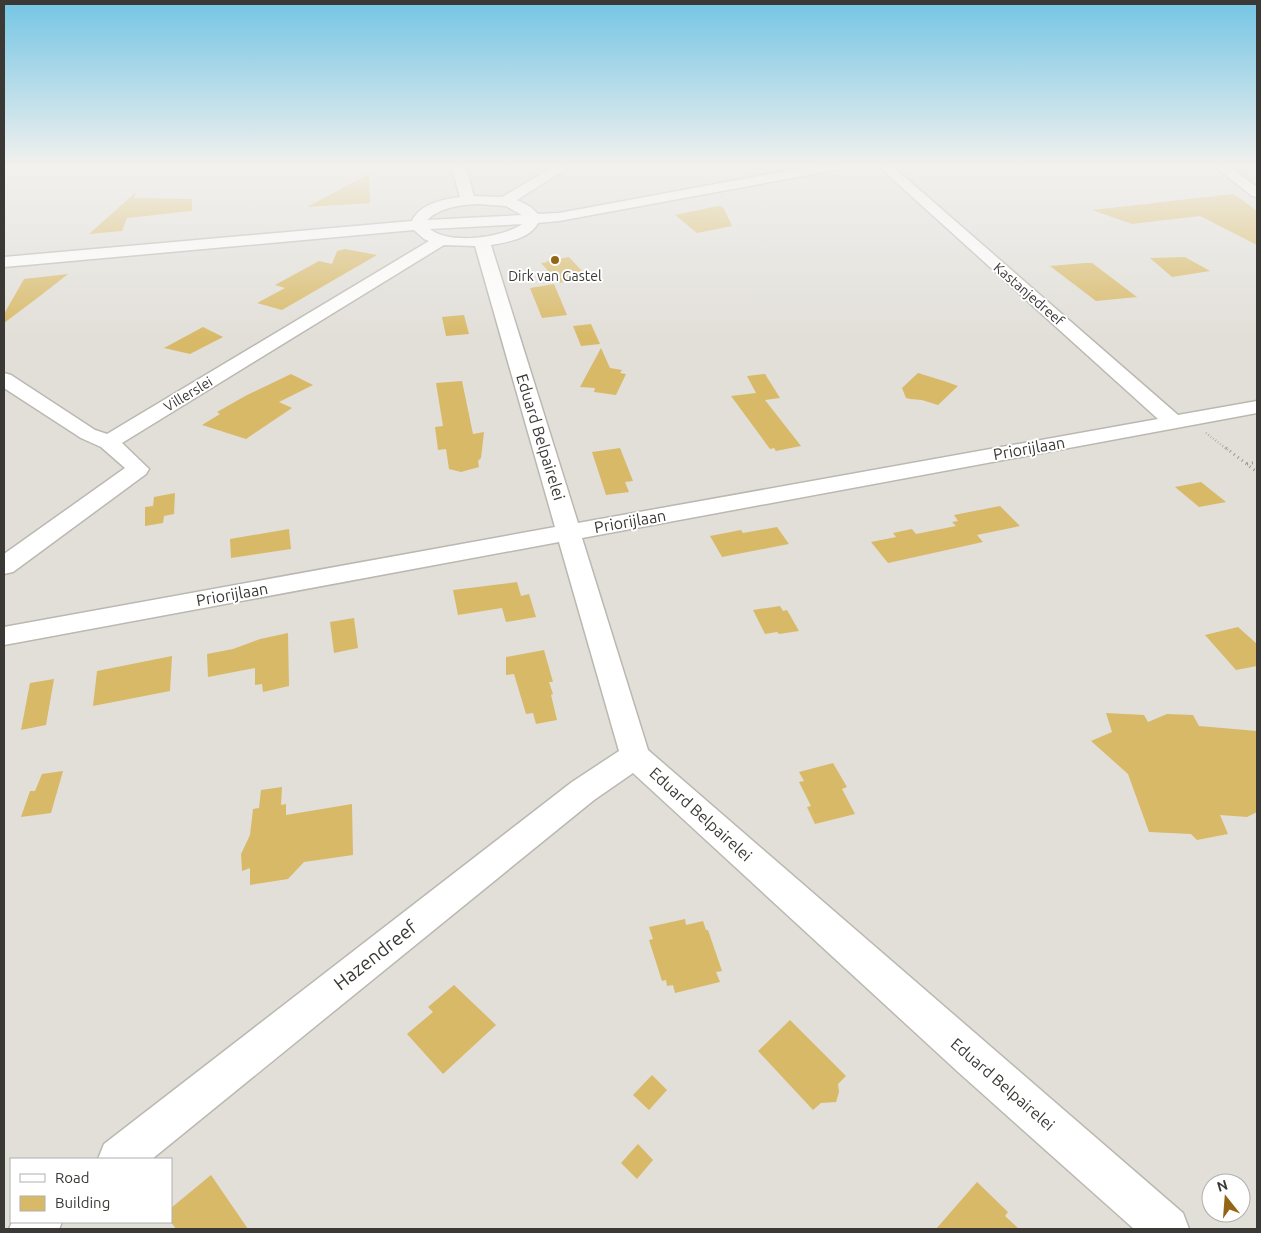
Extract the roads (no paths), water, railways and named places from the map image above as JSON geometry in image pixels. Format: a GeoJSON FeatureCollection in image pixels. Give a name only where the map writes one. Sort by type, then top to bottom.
{"type":"FeatureCollection","features":[{"type":"Feature","properties":{"kind":"street"},"geometry":{"type":"LineString","coordinates":[[4,262],[418,225],[465,223]]}},
{"type":"Feature","properties":{"kind":"street"},"geometry":{"type":"LineString","coordinates":[[418,225],[422,231],[441,240],[482,242],[518,233],[531,223]]}},
{"type":"Feature","properties":{"kind":"street","name":"Kastanjedreef"},"geometry":{"type":"LineString","coordinates":[[950,223],[1181,421]]}},
{"type":"Feature","properties":{"kind":"street","name":"Villerslei"},"geometry":{"type":"LineString","coordinates":[[109,442],[441,240]]}},
{"type":"Feature","properties":{"kind":"street","name":"Eduard Belpairelei"},"geometry":{"type":"LineString","coordinates":[[482,242],[570,532],[635,756],[971,1057],[1167,1229]]}},
{"type":"Feature","properties":{"kind":"street"},"geometry":{"type":"LineString","coordinates":[[4,379],[88,434],[109,442],[138,469],[4,566]]}},
{"type":"Feature","properties":{"kind":"street","name":"Priorijlaan"},"geometry":{"type":"LineString","coordinates":[[4,636],[1257,407]]}},
{"type":"Feature","properties":{"kind":"street","name":"Hazendreef"},"geometry":{"type":"LineString","coordinates":[[120,1158],[583,791],[635,756]]}},
{"type":"Feature","properties":{"kind":"place","name":"Dirk van Gastel"},"geometry":{"type":"Point","coordinates":[555,260]}}]}
